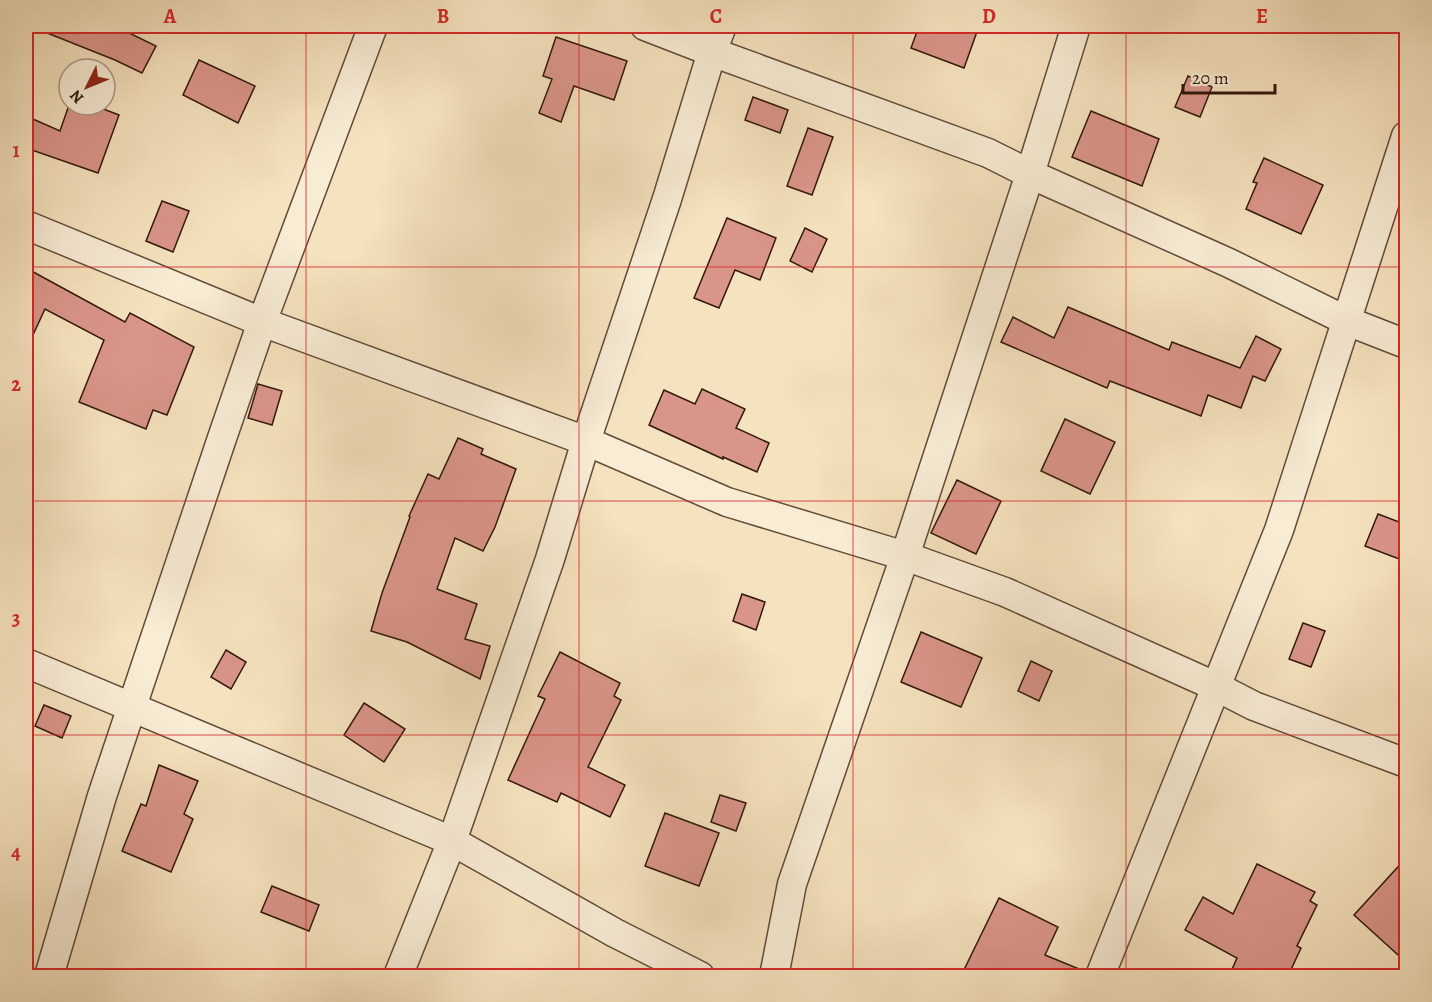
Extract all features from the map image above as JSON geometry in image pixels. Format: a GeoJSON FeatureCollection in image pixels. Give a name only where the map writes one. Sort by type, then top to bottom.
{"type":"FeatureCollection","features":[{"type":"Feature","properties":{"kind":"street"},"geometry":{"type":"LineString","coordinates":[[49,976],[102,796],[262,322],[373,26]]}},
{"type":"Feature","properties":{"kind":"street"},"geometry":{"type":"LineString","coordinates":[[645,26],[988,153],[1229,263],[1347,321],[1407,344]]}},
{"type":"Feature","properties":{"kind":"street"},"geometry":{"type":"LineString","coordinates":[[398,976],[452,841],[550,559],[586,441],[722,26]]}},
{"type":"Feature","properties":{"kind":"street"},"geometry":{"type":"LineString","coordinates":[[774,976],[792,884],[905,556],[1076,26]]}},
{"type":"Feature","properties":{"kind":"street"},"geometry":{"type":"LineString","coordinates":[[1100,976],[1279,530],[1407,136]]}},
{"type":"Feature","properties":{"kind":"street"},"geometry":{"type":"LineString","coordinates":[[26,225],[262,322],[586,441],[727,502],[905,556],[1005,592],[1217,687],[1254,706],[1407,763]]}},
{"type":"Feature","properties":{"kind":"street"},"geometry":{"type":"LineString","coordinates":[[26,663],[452,841],[615,933],[700,976]]}},
{"type":"Feature","properties":{"kind":"building"},"geometry":{"type":"Polygon","coordinates":[[[115,26],[156,46],[142,73],[117,61],[117,57],[107,57],[32,27],[115,26]]]}},
{"type":"Feature","properties":{"kind":"building"},"geometry":{"type":"Polygon","coordinates":[[[919,26],[979,26],[964,68],[911,48],[919,26]]]}},
{"type":"Feature","properties":{"kind":"building"},"geometry":{"type":"Polygon","coordinates":[[[556,37],[627,61],[614,100],[574,86],[561,122],[539,113],[552,79],[543,76],[556,37]]]}},
{"type":"Feature","properties":{"kind":"building"},"geometry":{"type":"Polygon","coordinates":[[[199,60],[255,86],[238,123],[183,95],[199,60]]]}},
{"type":"Feature","properties":{"kind":"building"},"geometry":{"type":"Polygon","coordinates":[[[1188,76],[1212,87],[1200,117],[1175,107],[1188,76]]]}},
{"type":"Feature","properties":{"kind":"building"},"geometry":{"type":"Polygon","coordinates":[[[753,97],[788,110],[780,133],[745,120],[753,97]]]}},
{"type":"Feature","properties":{"kind":"building"},"geometry":{"type":"Polygon","coordinates":[[[1091,111],[1159,139],[1142,186],[1072,157],[1091,111]]]}},
{"type":"Feature","properties":{"kind":"building"},"geometry":{"type":"Polygon","coordinates":[[[117,114],[119,115],[98,173],[26,148],[26,116],[60,131],[65,117],[117,117],[117,114]]]}},
{"type":"Feature","properties":{"kind":"building"},"geometry":{"type":"Polygon","coordinates":[[[808,128],[833,137],[812,195],[787,186],[808,128]]]}},
{"type":"Feature","properties":{"kind":"building"},"geometry":{"type":"Polygon","coordinates":[[[1264,158],[1323,185],[1301,234],[1246,209],[1257,183],[1253,182],[1264,158]]]}},
{"type":"Feature","properties":{"kind":"building"},"geometry":{"type":"Polygon","coordinates":[[[162,201],[189,211],[173,252],[146,241],[162,201]]]}},
{"type":"Feature","properties":{"kind":"building"},"geometry":{"type":"Polygon","coordinates":[[[727,218],[776,238],[760,280],[735,270],[719,308],[694,298],[727,218]]]}},
{"type":"Feature","properties":{"kind":"building"},"geometry":{"type":"Polygon","coordinates":[[[805,228],[827,239],[812,272],[790,261],[805,228]]]}},
{"type":"Feature","properties":{"kind":"building"},"geometry":{"type":"Polygon","coordinates":[[[26,268],[125,322],[130,313],[194,347],[167,415],[153,410],[146,429],[79,402],[104,340],[45,309],[26,350],[26,268]]]}},
{"type":"Feature","properties":{"kind":"building"},"geometry":{"type":"Polygon","coordinates":[[[1068,307],[1169,350],[1172,342],[1240,368],[1256,336],[1281,349],[1265,381],[1253,376],[1241,408],[1208,395],[1201,416],[1110,381],[1107,388],[1001,342],[1013,317],[1054,338],[1068,307]]]}},
{"type":"Feature","properties":{"kind":"building"},"geometry":{"type":"Polygon","coordinates":[[[258,384],[282,391],[272,425],[248,418],[258,384]]]}},
{"type":"Feature","properties":{"kind":"building"},"geometry":{"type":"Polygon","coordinates":[[[702,389],[745,409],[736,428],[769,443],[757,472],[649,425],[664,390],[695,404],[702,389]]]}},
{"type":"Feature","properties":{"kind":"building"},"geometry":{"type":"Polygon","coordinates":[[[1065,419],[1115,442],[1090,494],[1041,471],[1065,419]]]}},
{"type":"Feature","properties":{"kind":"building"},"geometry":{"type":"Polygon","coordinates":[[[458,438],[483,449],[481,454],[516,469],[495,527],[483,551],[455,538],[437,589],[477,604],[465,639],[490,646],[480,679],[407,642],[371,631],[409,516],[428,474],[439,479],[458,438]]]}},
{"type":"Feature","properties":{"kind":"building"},"geometry":{"type":"Polygon","coordinates":[[[957,480],[1001,501],[976,554],[931,533],[957,480]]]}},
{"type":"Feature","properties":{"kind":"building"},"geometry":{"type":"Polygon","coordinates":[[[1378,514],[1407,525],[1407,562],[1365,546],[1378,514]]]}},
{"type":"Feature","properties":{"kind":"building"},"geometry":{"type":"Polygon","coordinates":[[[742,594],[765,602],[756,630],[733,621],[742,594]]]}},
{"type":"Feature","properties":{"kind":"building"},"geometry":{"type":"Polygon","coordinates":[[[1303,623],[1325,631],[1311,667],[1289,659],[1303,623]]]}},
{"type":"Feature","properties":{"kind":"building"},"geometry":{"type":"Polygon","coordinates":[[[921,632],[982,658],[961,707],[901,682],[921,632]]]}},
{"type":"Feature","properties":{"kind":"building"},"geometry":{"type":"Polygon","coordinates":[[[226,650],[246,662],[231,689],[211,677],[226,650]]]}},
{"type":"Feature","properties":{"kind":"building"},"geometry":{"type":"Polygon","coordinates":[[[560,652],[620,683],[614,696],[621,700],[588,767],[625,785],[610,817],[561,793],[557,802],[508,780],[545,699],[538,696],[560,652]]]}},
{"type":"Feature","properties":{"kind":"building"},"geometry":{"type":"Polygon","coordinates":[[[1031,661],[1052,671],[1039,701],[1018,691],[1031,661]]]}},
{"type":"Feature","properties":{"kind":"building"},"geometry":{"type":"Polygon","coordinates":[[[364,703],[405,729],[384,762],[344,735],[364,703]]]}},
{"type":"Feature","properties":{"kind":"building"},"geometry":{"type":"Polygon","coordinates":[[[44,705],[71,716],[62,738],[35,726],[44,705]]]}},
{"type":"Feature","properties":{"kind":"building"},"geometry":{"type":"Polygon","coordinates":[[[159,765],[198,781],[184,814],[193,819],[171,872],[122,851],[141,804],[146,806],[159,765]]]}},
{"type":"Feature","properties":{"kind":"building"},"geometry":{"type":"Polygon","coordinates":[[[720,795],[746,803],[736,831],[711,822],[720,795]]]}},
{"type":"Feature","properties":{"kind":"building"},"geometry":{"type":"Polygon","coordinates":[[[665,813],[719,833],[699,886],[645,866],[665,813]]]}},
{"type":"Feature","properties":{"kind":"building"},"geometry":{"type":"Polygon","coordinates":[[[1407,857],[1407,963],[1354,915],[1407,857]]]}},
{"type":"Feature","properties":{"kind":"building"},"geometry":{"type":"Polygon","coordinates":[[[1257,864],[1315,892],[1310,901],[1317,905],[1297,946],[1301,948],[1288,976],[1229,976],[1237,958],[1185,930],[1203,897],[1233,914],[1257,864]]]}},
{"type":"Feature","properties":{"kind":"building"},"geometry":{"type":"Polygon","coordinates":[[[272,886],[319,905],[309,931],[261,912],[272,886]]]}},
{"type":"Feature","properties":{"kind":"building"},"geometry":{"type":"Polygon","coordinates":[[[999,898],[1058,927],[1045,955],[1084,971],[1084,976],[961,976],[999,898]]]}}]}
